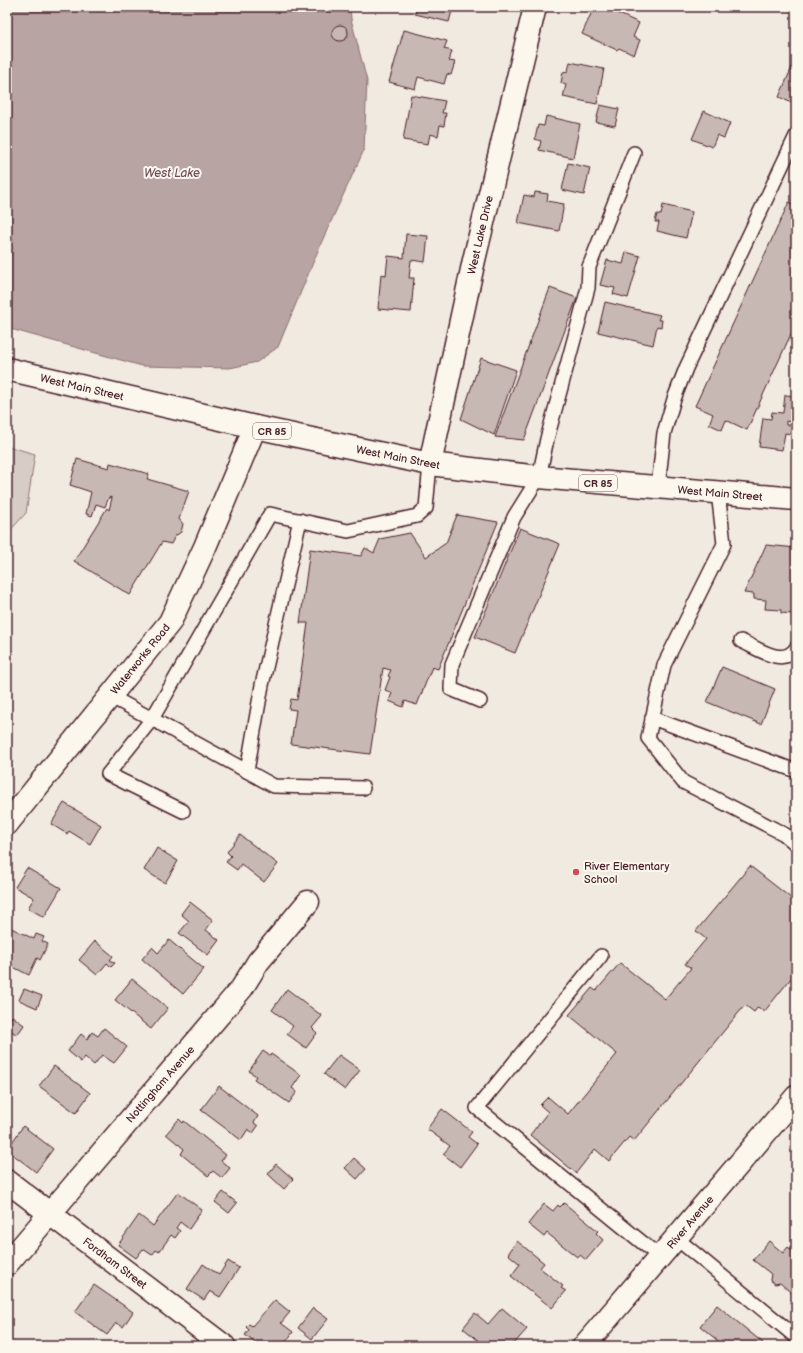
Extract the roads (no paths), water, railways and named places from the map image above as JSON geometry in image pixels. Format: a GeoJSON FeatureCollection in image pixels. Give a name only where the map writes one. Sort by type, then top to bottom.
{"type":"FeatureCollection","features":[{"type":"Feature","properties":{"kind":"street","name":"West Lake Drive"},"geometry":{"type":"LineString","coordinates":[[430,464],[474,260],[535,7]]}},
{"type":"Feature","properties":{"kind":"street","name":"West Main Street"},"geometry":{"type":"LineString","coordinates":[[7,368],[255,427],[430,464],[539,478],[796,499]]}},
{"type":"Feature","properties":{"kind":"street","name":"Waterworks Road"},"geometry":{"type":"LineString","coordinates":[[7,824],[170,622],[205,547],[255,427]]}},
{"type":"Feature","properties":{"kind":"street","name":"Nottingham Avenue"},"geometry":{"type":"LineString","coordinates":[[7,1264],[242,988],[258,962],[308,902]]}},
{"type":"Feature","properties":{"kind":"street","name":"River Avenue"},"geometry":{"type":"LineString","coordinates":[[584,1346],[796,1097]]}},
{"type":"Feature","properties":{"kind":"street","name":"Fordham Street"},"geometry":{"type":"LineString","coordinates":[[7,1181],[224,1346]]}},
{"type":"Feature","properties":{"kind":"lane"},"geometry":{"type":"LineString","coordinates":[[658,487],[664,433],[683,374],[796,136]]}},
{"type":"Feature","properties":{"kind":"lane"},"geometry":{"type":"LineString","coordinates":[[480,701],[451,689],[452,664],[514,517],[539,478],[547,439],[588,288],[589,267],[634,153]]}},
{"type":"Feature","properties":{"kind":"lane"},"geometry":{"type":"LineString","coordinates":[[183,812],[108,774],[152,719],[270,514],[348,531],[417,516],[426,508],[430,464]]}},
{"type":"Feature","properties":{"kind":"lane"},"geometry":{"type":"LineString","coordinates":[[718,492],[724,544],[664,665],[648,738],[683,782],[784,834],[796,844]]}},
{"type":"Feature","properties":{"kind":"lane"},"geometry":{"type":"LineString","coordinates":[[247,772],[262,685],[300,520]]}},
{"type":"Feature","properties":{"kind":"lane"},"geometry":{"type":"LineString","coordinates":[[741,641],[779,657],[787,657],[793,654],[796,648]]}},
{"type":"Feature","properties":{"kind":"lane"},"geometry":{"type":"LineString","coordinates":[[110,696],[274,786],[363,788]]}},
{"type":"Feature","properties":{"kind":"lane"},"geometry":{"type":"LineString","coordinates":[[652,718],[796,771]]}},
{"type":"Feature","properties":{"kind":"lane"},"geometry":{"type":"LineString","coordinates":[[601,956],[477,1108],[660,1257]]}},
{"type":"Feature","properties":{"kind":"lane"},"geometry":{"type":"LineString","coordinates":[[676,1238],[796,1337]]}},
{"type":"Feature","properties":{"kind":"water","name":"West Lake"},"geometry":{"type":"Polygon","coordinates":[[[7,7],[350,7],[351,19],[367,81],[364,150],[322,241],[278,347],[257,362],[230,368],[142,366],[7,328],[7,7]]]}},
{"type":"Feature","properties":{"kind":"place","name":"River Elementary School"},"geometry":{"type":"Point","coordinates":[576,872]}}]}
